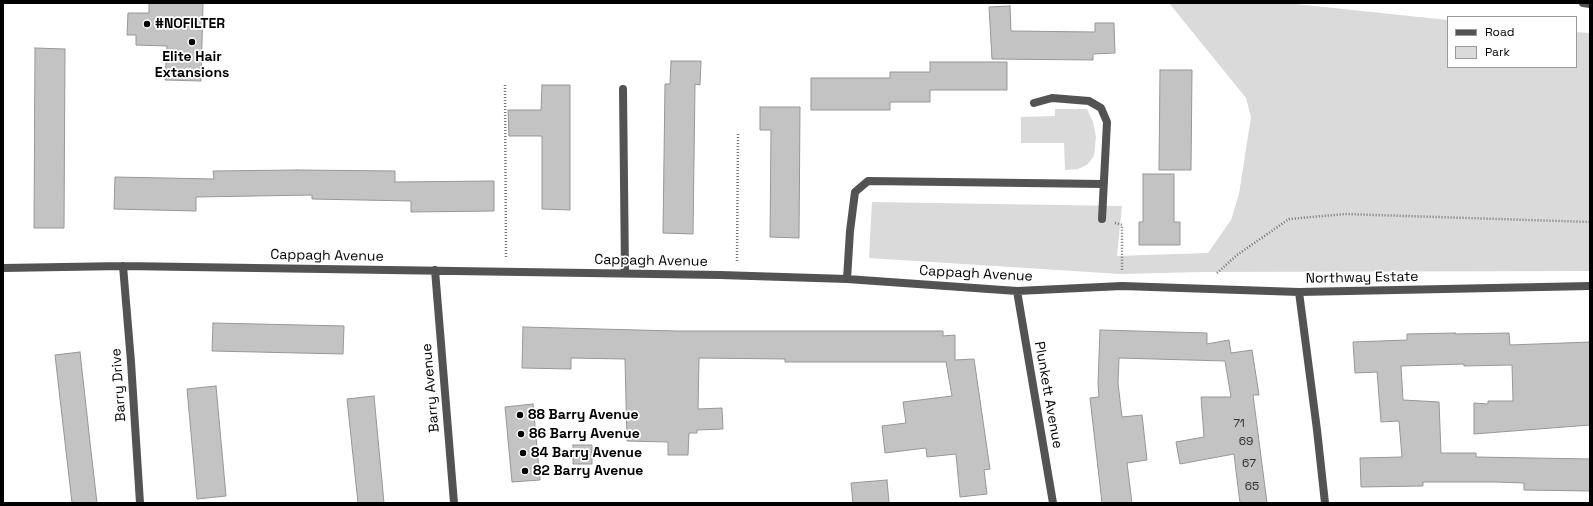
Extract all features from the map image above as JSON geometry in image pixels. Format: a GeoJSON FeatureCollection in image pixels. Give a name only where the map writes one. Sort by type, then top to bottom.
{"type":"FeatureCollection","features":[{"type":"Feature","properties":{"kind":"street"},"geometry":{"type":"LineString","coordinates":[[1583,3],[1590,4]]}},
{"type":"Feature","properties":{"kind":"street"},"geometry":{"type":"LineString","coordinates":[[623,89],[625,273]]}},
{"type":"Feature","properties":{"kind":"street"},"geometry":{"type":"LineString","coordinates":[[1034,103],[1052,98],[1089,101],[1100,108],[1107,122],[1102,219]]}},
{"type":"Feature","properties":{"kind":"street"},"geometry":{"type":"LineString","coordinates":[[847,279],[850,231],[855,192],[868,180],[1103,184]]}},
{"type":"Feature","properties":{"kind":"street","name":"Cappagh Avenue"},"geometry":{"type":"LineString","coordinates":[[3,268],[123,266],[737,275],[847,279],[1016,291],[1122,286],[1299,292]]}},
{"type":"Feature","properties":{"kind":"street","name":"Barry Drive"},"geometry":{"type":"LineString","coordinates":[[123,266],[140,503]]}},
{"type":"Feature","properties":{"kind":"street","name":"Barry Avenue"},"geometry":{"type":"LineString","coordinates":[[435,270],[454,503]]}},
{"type":"Feature","properties":{"kind":"street","name":"Northway Estate"},"geometry":{"type":"LineString","coordinates":[[1325,503],[1299,292],[1590,286]]}},
{"type":"Feature","properties":{"kind":"street","name":"Plunkett Avenue"},"geometry":{"type":"LineString","coordinates":[[1016,291],[1054,503]]}},
{"type":"Feature","properties":{"kind":"path"},"geometry":{"type":"LineString","coordinates":[[505,86],[506,272]]}},
{"type":"Feature","properties":{"kind":"path"},"geometry":{"type":"LineString","coordinates":[[737,275],[738,132]]}},
{"type":"Feature","properties":{"kind":"path"},"geometry":{"type":"LineString","coordinates":[[1201,289],[1237,255],[1289,219],[1345,214],[1590,222]]}},
{"type":"Feature","properties":{"kind":"path"},"geometry":{"type":"LineString","coordinates":[[1102,219],[1122,225],[1122,286]]}},
{"type":"Feature","properties":{"kind":"green space"},"geometry":{"type":"Polygon","coordinates":[[[1169,3],[1286,3],[1447,20],[1447,68],[1577,68],[1577,32],[1590,33],[1590,271],[1202,272],[1120,274],[869,258],[872,202],[1122,206],[1117,256],[1208,253],[1231,220],[1239,194],[1251,117],[1246,98],[1169,3]]]}},
{"type":"Feature","properties":{"kind":"green space"},"geometry":{"type":"Polygon","coordinates":[[[1055,109],[1087,109],[1093,122],[1096,137],[1094,156],[1087,165],[1078,169],[1065,170],[1064,143],[1021,143],[1021,117],[1055,116],[1055,109]]]}},
{"type":"Feature","properties":{"kind":"building"},"geometry":{"type":"Polygon","coordinates":[[[149,3],[203,3],[201,81],[165,80],[167,46],[136,45],[136,35],[127,35],[128,13],[149,13],[149,3]]]}},
{"type":"Feature","properties":{"kind":"building"},"geometry":{"type":"Polygon","coordinates":[[[1010,6],[1011,31],[1095,32],[1095,23],[1114,23],[1115,53],[1093,54],[1093,60],[992,59],[989,7],[1010,6]]]}},
{"type":"Feature","properties":{"kind":"building"},"geometry":{"type":"Polygon","coordinates":[[[35,48],[65,49],[64,228],[34,228],[35,48]]]}},
{"type":"Feature","properties":{"kind":"building"},"geometry":{"type":"Polygon","coordinates":[[[671,61],[701,61],[700,85],[695,84],[693,234],[663,233],[665,84],[670,84],[671,61]]]}},
{"type":"Feature","properties":{"kind":"building"},"geometry":{"type":"Polygon","coordinates":[[[930,62],[1007,62],[1007,90],[930,90],[930,102],[890,102],[890,110],[811,110],[811,78],[890,78],[890,72],[930,72],[930,62]]]}},
{"type":"Feature","properties":{"kind":"building"},"geometry":{"type":"Polygon","coordinates":[[[1160,70],[1192,70],[1191,170],[1159,170],[1160,70]]]}},
{"type":"Feature","properties":{"kind":"building"},"geometry":{"type":"Polygon","coordinates":[[[542,85],[570,85],[570,210],[542,209],[542,136],[509,136],[508,110],[541,110],[542,85]]]}},
{"type":"Feature","properties":{"kind":"building"},"geometry":{"type":"Polygon","coordinates":[[[760,107],[800,107],[799,238],[770,237],[771,130],[760,130],[760,107]]]}},
{"type":"Feature","properties":{"kind":"building"},"geometry":{"type":"Polygon","coordinates":[[[213,171],[395,171],[395,182],[494,181],[494,211],[411,212],[411,201],[312,199],[312,195],[196,197],[196,211],[114,209],[115,177],[214,179],[213,171]]]}},
{"type":"Feature","properties":{"kind":"building"},"geometry":{"type":"Polygon","coordinates":[[[1143,174],[1174,174],[1174,222],[1180,222],[1180,245],[1139,245],[1139,222],[1143,222],[1143,174]]]}},
{"type":"Feature","properties":{"kind":"building"},"geometry":{"type":"Polygon","coordinates":[[[213,323],[344,326],[343,354],[212,351],[213,323]]]}},
{"type":"Feature","properties":{"kind":"building"},"geometry":{"type":"Polygon","coordinates":[[[523,327],[676,331],[943,331],[943,336],[955,335],[955,360],[974,359],[990,469],[984,470],[987,494],[960,497],[956,454],[927,457],[926,448],[885,453],[882,426],[906,423],[903,402],[952,396],[946,362],[785,362],[785,359],[699,358],[698,409],[722,408],[723,429],[697,430],[697,433],[689,433],[688,455],[668,455],[668,442],[627,441],[625,359],[571,358],[571,369],[522,368],[523,327]]]}},
{"type":"Feature","properties":{"kind":"building"},"geometry":{"type":"Polygon","coordinates":[[[1100,330],[1207,333],[1207,344],[1229,340],[1231,353],[1252,350],[1259,395],[1253,395],[1267,503],[1240,503],[1234,454],[1180,464],[1176,442],[1204,437],[1201,397],[1231,397],[1225,361],[1119,358],[1118,383],[1122,417],[1142,415],[1147,460],[1127,463],[1132,503],[1102,503],[1090,398],[1099,397],[1100,330]]]}},
{"type":"Feature","properties":{"kind":"building"},"geometry":{"type":"Polygon","coordinates":[[[1509,333],[1510,345],[1590,342],[1590,425],[1474,434],[1474,403],[1488,404],[1488,401],[1513,401],[1512,365],[1464,366],[1464,364],[1401,366],[1403,400],[1439,402],[1441,453],[1476,453],[1476,457],[1590,459],[1590,491],[1524,490],[1524,483],[1495,482],[1423,482],[1423,486],[1361,487],[1360,458],[1402,457],[1399,421],[1381,422],[1377,372],[1355,373],[1353,342],[1407,340],[1407,334],[1509,333]]]}},
{"type":"Feature","properties":{"kind":"building"},"geometry":{"type":"Polygon","coordinates":[[[80,352],[97,503],[72,503],[55,355],[80,352]]]}},
{"type":"Feature","properties":{"kind":"building"},"geometry":{"type":"Polygon","coordinates":[[[216,386],[226,496],[197,499],[187,389],[216,386]]]}},
{"type":"Feature","properties":{"kind":"building"},"geometry":{"type":"Polygon","coordinates":[[[374,396],[384,503],[358,503],[347,399],[374,396]]]}},
{"type":"Feature","properties":{"kind":"building"},"geometry":{"type":"Polygon","coordinates":[[[533,404],[540,480],[512,482],[505,407],[533,404]]]}},
{"type":"Feature","properties":{"kind":"building"},"geometry":{"type":"Polygon","coordinates":[[[573,445],[592,445],[592,464],[573,464],[573,445]]]}},
{"type":"Feature","properties":{"kind":"building"},"geometry":{"type":"Polygon","coordinates":[[[887,480],[889,503],[853,503],[851,483],[887,480]]]}},
{"type":"Feature","properties":{"kind":"place","name":"#NOFILTER"},"geometry":{"type":"Point","coordinates":[147,24]}},
{"type":"Feature","properties":{"kind":"place","name":"Elite Hair Extansions"},"geometry":{"type":"Point","coordinates":[192,42]}},
{"type":"Feature","properties":{"kind":"place","name":"88 Barry Avenue"},"geometry":{"type":"Point","coordinates":[520,415]}},
{"type":"Feature","properties":{"kind":"place","name":"86 Barry Avenue"},"geometry":{"type":"Point","coordinates":[521,434]}},
{"type":"Feature","properties":{"kind":"place","name":"84 Barry Avenue"},"geometry":{"type":"Point","coordinates":[523,453]}},
{"type":"Feature","properties":{"kind":"place","name":"82 Barry Avenue"},"geometry":{"type":"Point","coordinates":[525,471]}}]}
